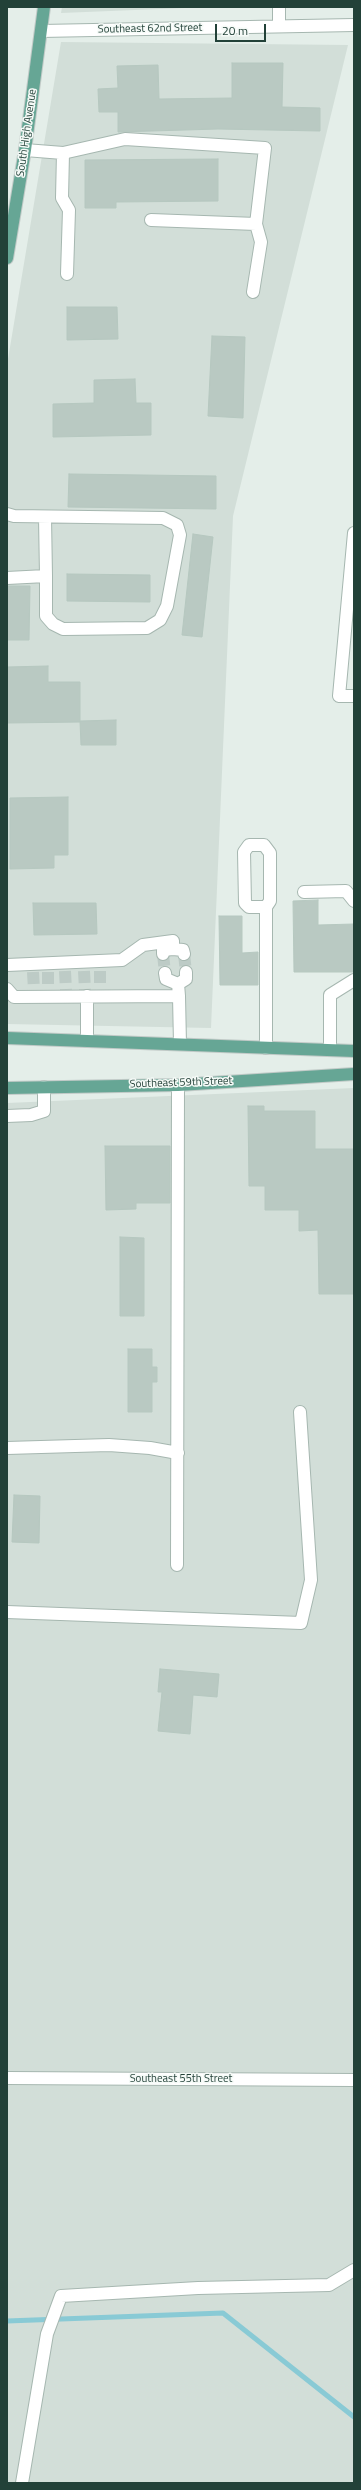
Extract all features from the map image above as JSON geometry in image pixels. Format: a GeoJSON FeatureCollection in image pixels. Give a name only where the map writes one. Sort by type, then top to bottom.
{"type":"FeatureCollection","features":[{"type":"Feature","properties":{"kind":"main road","name":"South High Avenue"},"geometry":{"type":"LineString","coordinates":[[7,258],[25,150],[44,7]]}},
{"type":"Feature","properties":{"kind":"main road"},"geometry":{"type":"LineString","coordinates":[[7,1038],[354,1051]]}},
{"type":"Feature","properties":{"kind":"main road","name":"Southeast 59th Street"},"geometry":{"type":"LineString","coordinates":[[7,1088],[178,1085],[354,1074]]}},
{"type":"Feature","properties":{"kind":"street"},"geometry":{"type":"LineString","coordinates":[[278,7],[279,26]]}},
{"type":"Feature","properties":{"kind":"street","name":"Southeast 62nd Street"},"geometry":{"type":"LineString","coordinates":[[41,31],[354,24]]}},
{"type":"Feature","properties":{"kind":"street"},"geometry":{"type":"LineString","coordinates":[[25,150],[63,153],[125,139],[265,148],[256,224],[261,242],[253,292]]}},
{"type":"Feature","properties":{"kind":"street"},"geometry":{"type":"LineString","coordinates":[[63,153],[62,198],[69,210],[67,274]]}},
{"type":"Feature","properties":{"kind":"street"},"geometry":{"type":"LineString","coordinates":[[151,220],[256,224]]}},
{"type":"Feature","properties":{"kind":"street"},"geometry":{"type":"LineString","coordinates":[[7,514],[14,516],[45,517],[163,518],[177,525],[180,536],[167,606],[160,620],[147,628],[63,629],[53,624],[46,616],[45,517]]}},
{"type":"Feature","properties":{"kind":"street"},"geometry":{"type":"LineString","coordinates":[[354,533],[340,696],[354,696]]}},
{"type":"Feature","properties":{"kind":"street"},"geometry":{"type":"LineString","coordinates":[[7,578],[46,576]]}},
{"type":"Feature","properties":{"kind":"street"},"geometry":{"type":"LineString","coordinates":[[266,908],[249,908],[245,904],[244,852],[249,845],[264,845],[270,853],[270,901],[266,908],[266,1048]]}},
{"type":"Feature","properties":{"kind":"street"},"geometry":{"type":"LineString","coordinates":[[304,892],[346,891],[354,901]]}},
{"type":"Feature","properties":{"kind":"street"},"geometry":{"type":"LineString","coordinates":[[7,965],[33,968],[99,966],[122,960],[143,945],[173,941],[173,952]]}},
{"type":"Feature","properties":{"kind":"street"},"geometry":{"type":"LineString","coordinates":[[180,1044],[178,990],[186,979],[186,972]]}},
{"type":"Feature","properties":{"kind":"street"},"geometry":{"type":"LineString","coordinates":[[165,973],[166,979],[178,990]]}},
{"type":"Feature","properties":{"kind":"street"},"geometry":{"type":"LineString","coordinates":[[330,1050],[330,996],[354,980]]}},
{"type":"Feature","properties":{"kind":"street"},"geometry":{"type":"LineString","coordinates":[[7,989],[14,998],[49,993],[86,994],[178,990]]}},
{"type":"Feature","properties":{"kind":"street"},"geometry":{"type":"LineString","coordinates":[[86,994],[87,1041]]}},
{"type":"Feature","properties":{"kind":"street"},"geometry":{"type":"LineString","coordinates":[[177,1565],[178,1085]]}},
{"type":"Feature","properties":{"kind":"street"},"geometry":{"type":"LineString","coordinates":[[7,1116],[31,1115],[44,1111],[44,1087]]}},
{"type":"Feature","properties":{"kind":"street"},"geometry":{"type":"LineString","coordinates":[[7,1612],[300,1623],[311,1580],[300,1412]]}},
{"type":"Feature","properties":{"kind":"street"},"geometry":{"type":"LineString","coordinates":[[7,1448],[109,1445],[150,1448],[178,1453]]}},
{"type":"Feature","properties":{"kind":"street","name":"Southeast 55th Street"},"geometry":{"type":"LineString","coordinates":[[7,2078],[354,2080]]}},
{"type":"Feature","properties":{"kind":"street"},"geometry":{"type":"LineString","coordinates":[[22,2483],[47,2334],[62,2296],[198,2288],[328,2285],[354,2270]]}},
{"type":"Feature","properties":{"kind":"shaded area"},"geometry":{"type":"Polygon","coordinates":[[[62,7],[209,7],[61,13],[62,7]]]}},
{"type":"Feature","properties":{"kind":"shaded area"},"geometry":{"type":"Polygon","coordinates":[[[61,42],[348,45],[233,516],[211,1028],[7,1024],[7,365],[61,42]]]}},
{"type":"Feature","properties":{"kind":"shaded area"},"geometry":{"type":"Polygon","coordinates":[[[354,1088],[354,2483],[7,2483],[7,1103],[354,1088]]]}},
{"type":"Feature","properties":{"kind":"building"},"geometry":{"type":"Polygon","coordinates":[[[232,63],[283,63],[282,107],[320,108],[320,131],[218,129],[118,132],[118,112],[99,112],[98,89],[118,88],[117,66],[158,65],[159,99],[232,98],[232,63]]]}},
{"type":"Feature","properties":{"kind":"building"},"geometry":{"type":"Polygon","coordinates":[[[218,159],[218,201],[116,202],[116,208],[85,208],[85,160],[218,159]]]}},
{"type":"Feature","properties":{"kind":"building"},"geometry":{"type":"Polygon","coordinates":[[[67,307],[117,307],[118,339],[67,340],[67,307]]]}},
{"type":"Feature","properties":{"kind":"building"},"geometry":{"type":"Polygon","coordinates":[[[212,336],[245,337],[243,418],[208,416],[212,336]]]}},
{"type":"Feature","properties":{"kind":"building"},"geometry":{"type":"Polygon","coordinates":[[[135,379],[136,403],[151,403],[151,435],[53,437],[53,404],[94,403],[94,380],[135,379]]]}},
{"type":"Feature","properties":{"kind":"building"},"geometry":{"type":"Polygon","coordinates":[[[69,474],[216,476],[216,509],[68,507],[69,474]]]}},
{"type":"Feature","properties":{"kind":"building"},"geometry":{"type":"Polygon","coordinates":[[[193,534],[213,537],[202,637],[182,635],[193,534]]]}},
{"type":"Feature","properties":{"kind":"building"},"geometry":{"type":"Polygon","coordinates":[[[67,574],[150,575],[150,602],[67,601],[67,574]]]}},
{"type":"Feature","properties":{"kind":"building"},"geometry":{"type":"Polygon","coordinates":[[[7,586],[30,586],[29,640],[7,640],[7,586]]]}},
{"type":"Feature","properties":{"kind":"building"},"geometry":{"type":"Polygon","coordinates":[[[48,666],[48,682],[80,682],[80,722],[7,723],[7,667],[48,666]]]}},
{"type":"Feature","properties":{"kind":"building"},"geometry":{"type":"Polygon","coordinates":[[[116,720],[116,745],[81,745],[80,721],[116,720]]]}},
{"type":"Feature","properties":{"kind":"building"},"geometry":{"type":"Polygon","coordinates":[[[68,797],[68,855],[54,855],[54,868],[10,869],[10,798],[68,797]]]}},
{"type":"Feature","properties":{"kind":"building"},"geometry":{"type":"Polygon","coordinates":[[[318,900],[318,925],[354,924],[354,972],[294,972],[293,901],[318,900]]]}},
{"type":"Feature","properties":{"kind":"building"},"geometry":{"type":"Polygon","coordinates":[[[33,903],[96,903],[97,934],[34,935],[33,903]]]}},
{"type":"Feature","properties":{"kind":"building"},"geometry":{"type":"Polygon","coordinates":[[[219,916],[242,916],[242,953],[258,952],[258,985],[220,985],[219,916]]]}},
{"type":"Feature","properties":{"kind":"building"},"geometry":{"type":"Polygon","coordinates":[[[248,1106],[264,1106],[264,1111],[315,1111],[315,1149],[354,1149],[354,1294],[319,1294],[318,1230],[299,1231],[299,1210],[265,1210],[265,1186],[249,1186],[248,1106]]]}},
{"type":"Feature","properties":{"kind":"building"},"geometry":{"type":"Polygon","coordinates":[[[105,1146],[170,1146],[170,1203],[136,1203],[136,1209],[106,1210],[105,1146]]]}},
{"type":"Feature","properties":{"kind":"building"},"geometry":{"type":"Polygon","coordinates":[[[120,1237],[144,1238],[144,1316],[120,1316],[120,1237]]]}},
{"type":"Feature","properties":{"kind":"building"},"geometry":{"type":"Polygon","coordinates":[[[128,1349],[152,1349],[152,1367],[157,1367],[157,1382],[152,1382],[152,1412],[128,1412],[128,1349]]]}},
{"type":"Feature","properties":{"kind":"building"},"geometry":{"type":"Polygon","coordinates":[[[14,1495],[40,1496],[39,1543],[12,1542],[14,1495]]]}},
{"type":"Feature","properties":{"kind":"building"},"geometry":{"type":"Polygon","coordinates":[[[160,1669],[219,1674],[217,1697],[193,1695],[190,1734],[158,1731],[162,1692],[158,1692],[160,1669]]]}},
{"type":"Feature","properties":{"kind":"waterway"},"geometry":{"type":"LineString","coordinates":[[7,2321],[223,2313],[354,2417]]}},
{"type":"Feature","properties":{"kind":"tunnel"},"geometry":{"type":"LineString","coordinates":[[163,954],[165,973]]}},
{"type":"Feature","properties":{"kind":"tunnel"},"geometry":{"type":"LineString","coordinates":[[184,954],[186,972]]}},
{"type":"Feature","properties":{"kind":"tunnel"},"geometry":{"type":"LineString","coordinates":[[65,971],[66,990]]}},
{"type":"Feature","properties":{"kind":"tunnel"},"geometry":{"type":"LineString","coordinates":[[84,971],[85,990]]}},
{"type":"Feature","properties":{"kind":"tunnel"},"geometry":{"type":"LineString","coordinates":[[100,971],[100,989]]}},
{"type":"Feature","properties":{"kind":"tunnel"},"geometry":{"type":"LineString","coordinates":[[33,972],[34,990]]}},
{"type":"Feature","properties":{"kind":"tunnel"},"geometry":{"type":"LineString","coordinates":[[48,972],[48,990]]}}]}
